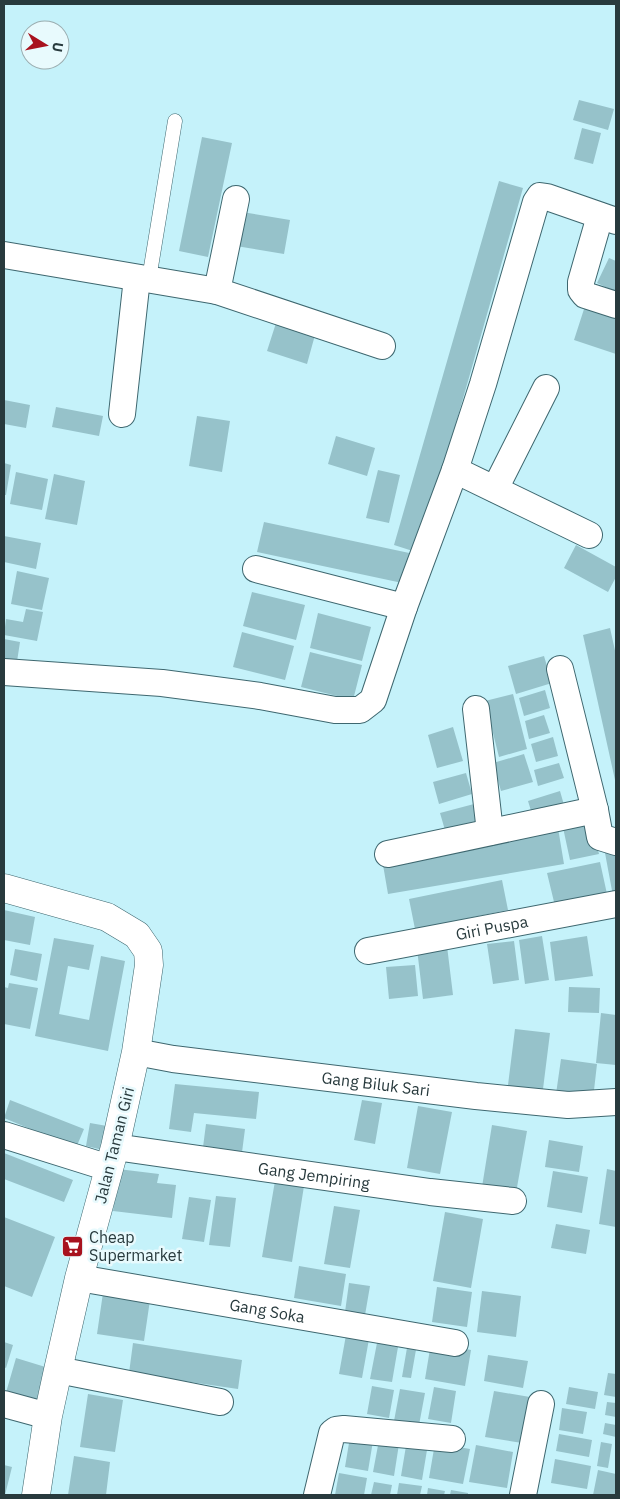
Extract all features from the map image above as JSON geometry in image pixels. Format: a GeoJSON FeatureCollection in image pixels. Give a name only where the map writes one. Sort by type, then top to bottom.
{"type":"FeatureCollection","features":[{"type":"Feature","properties":{"kind":"street"},"geometry":{"type":"LineString","coordinates":[[4,672],[162,683],[260,696],[335,710],[360,710],[373,700],[404,607],[455,470],[483,384],[536,202],[540,196],[608,218],[581,282],[581,290],[585,295],[616,305]]}},
{"type":"Feature","properties":{"kind":"street"},"geometry":{"type":"LineString","coordinates":[[217,291],[236,199]]}},
{"type":"Feature","properties":{"kind":"street"},"geometry":{"type":"LineString","coordinates":[[4,255],[217,291],[382,346]]}},
{"type":"Feature","properties":{"kind":"street"},"geometry":{"type":"LineString","coordinates":[[122,414],[143,279]]}},
{"type":"Feature","properties":{"kind":"street"},"geometry":{"type":"LineString","coordinates":[[495,489],[546,388]]}},
{"type":"Feature","properties":{"kind":"street"},"geometry":{"type":"LineString","coordinates":[[455,470],[589,534]]}},
{"type":"Feature","properties":{"kind":"street"},"geometry":{"type":"LineString","coordinates":[[256,569],[404,607]]}},
{"type":"Feature","properties":{"kind":"street"},"geometry":{"type":"LineString","coordinates":[[560,669],[600,837],[616,842]]}},
{"type":"Feature","properties":{"kind":"street"},"geometry":{"type":"LineString","coordinates":[[476,709],[490,832]]}},
{"type":"Feature","properties":{"kind":"street"},"geometry":{"type":"LineString","coordinates":[[388,854],[595,810]]}},
{"type":"Feature","properties":{"kind":"street","name":"Jalan Taman Giri"},"geometry":{"type":"LineString","coordinates":[[4,888],[107,917],[137,935],[148,951],[149,965],[136,1052],[112,1158],[58,1370],[48,1416],[36,1495]]}},
{"type":"Feature","properties":{"kind":"street","name":"Giri Puspa"},"geometry":{"type":"LineString","coordinates":[[368,951],[616,904]]}},
{"type":"Feature","properties":{"kind":"street","name":"Gang Biluk Sari"},"geometry":{"type":"LineString","coordinates":[[136,1052],[173,1059],[476,1096],[568,1105],[616,1102]]}},
{"type":"Feature","properties":{"kind":"street","name":"Gang Jempiring"},"geometry":{"type":"LineString","coordinates":[[4,1135],[112,1158],[513,1201]]}},
{"type":"Feature","properties":{"kind":"street","name":"Gang Soka"},"geometry":{"type":"LineString","coordinates":[[80,1278],[455,1343]]}},
{"type":"Feature","properties":{"kind":"street"},"geometry":{"type":"LineString","coordinates":[[58,1370],[220,1402]]}},
{"type":"Feature","properties":{"kind":"street"},"geometry":{"type":"LineString","coordinates":[[4,1404],[48,1416]]}},
{"type":"Feature","properties":{"kind":"street"},"geometry":{"type":"LineString","coordinates":[[522,1495],[541,1404]]}},
{"type":"Feature","properties":{"kind":"street"},"geometry":{"type":"LineString","coordinates":[[317,1495],[332,1433],[336,1430],[344,1429],[452,1439]]}},
{"type":"Feature","properties":{"kind":"lane"},"geometry":{"type":"LineString","coordinates":[[143,279],[175,121]]}},
{"type":"Feature","properties":{"kind":"building"},"geometry":{"type":"Polygon","coordinates":[[[579,100],[614,109],[608,130],[573,120],[579,100]]]}},
{"type":"Feature","properties":{"kind":"building"},"geometry":{"type":"Polygon","coordinates":[[[582,128],[601,133],[593,164],[574,159],[582,128]]]}},
{"type":"Feature","properties":{"kind":"building"},"geometry":{"type":"Polygon","coordinates":[[[202,137],[232,143],[208,257],[179,251],[202,137]]]}},
{"type":"Feature","properties":{"kind":"building"},"geometry":{"type":"Polygon","coordinates":[[[499,181],[523,188],[419,553],[394,545],[499,181]]]}},
{"type":"Feature","properties":{"kind":"building"},"geometry":{"type":"Polygon","coordinates":[[[242,212],[290,220],[284,254],[236,246],[242,212]]]}},
{"type":"Feature","properties":{"kind":"building"},"geometry":{"type":"Polygon","coordinates":[[[609,258],[616,261],[616,292],[597,283],[609,258]]]}},
{"type":"Feature","properties":{"kind":"building"},"geometry":{"type":"Polygon","coordinates":[[[585,306],[616,316],[616,354],[574,340],[585,306]]]}},
{"type":"Feature","properties":{"kind":"building"},"geometry":{"type":"Polygon","coordinates":[[[276,323],[315,335],[307,364],[267,351],[276,323]]]}},
{"type":"Feature","properties":{"kind":"building"},"geometry":{"type":"Polygon","coordinates":[[[4,400],[30,405],[26,428],[4,424],[4,400]]]}},
{"type":"Feature","properties":{"kind":"building"},"geometry":{"type":"Polygon","coordinates":[[[56,407],[103,416],[99,436],[52,427],[56,407]]]}},
{"type":"Feature","properties":{"kind":"building"},"geometry":{"type":"Polygon","coordinates":[[[197,416],[230,421],[222,472],[189,466],[197,416]]]}},
{"type":"Feature","properties":{"kind":"building"},"geometry":{"type":"Polygon","coordinates":[[[336,436],[375,448],[367,476],[328,464],[336,436]]]}},
{"type":"Feature","properties":{"kind":"building"},"geometry":{"type":"Polygon","coordinates":[[[4,463],[11,465],[6,495],[4,495],[4,463]]]}},
{"type":"Feature","properties":{"kind":"building"},"geometry":{"type":"Polygon","coordinates":[[[378,470],[400,475],[389,523],[366,518],[378,470]]]}},
{"type":"Feature","properties":{"kind":"building"},"geometry":{"type":"Polygon","coordinates":[[[16,472],[48,479],[42,510],[10,504],[16,472]]]}},
{"type":"Feature","properties":{"kind":"building"},"geometry":{"type":"Polygon","coordinates":[[[54,474],[85,481],[77,525],[45,519],[54,474]]]}},
{"type":"Feature","properties":{"kind":"building"},"geometry":{"type":"Polygon","coordinates":[[[264,522],[414,554],[407,584],[257,552],[264,522]]]}},
{"type":"Feature","properties":{"kind":"building"},"geometry":{"type":"Polygon","coordinates":[[[4,536],[41,543],[36,569],[4,562],[4,536]]]}},
{"type":"Feature","properties":{"kind":"building"},"geometry":{"type":"Polygon","coordinates":[[[576,545],[616,567],[616,577],[608,592],[564,568],[576,545]]]}},
{"type":"Feature","properties":{"kind":"building"},"geometry":{"type":"Polygon","coordinates":[[[17,571],[49,578],[42,610],[11,604],[17,571]]]}},
{"type":"Feature","properties":{"kind":"building"},"geometry":{"type":"Polygon","coordinates":[[[252,592],[305,605],[296,640],[243,626],[252,592]]]}},
{"type":"Feature","properties":{"kind":"building"},"geometry":{"type":"Polygon","coordinates":[[[26,609],[43,612],[37,641],[4,635],[6,619],[23,622],[26,609]]]}},
{"type":"Feature","properties":{"kind":"building"},"geometry":{"type":"Polygon","coordinates":[[[318,613],[371,627],[362,661],[310,648],[318,613]]]}},
{"type":"Feature","properties":{"kind":"building"},"geometry":{"type":"Polygon","coordinates":[[[610,628],[616,655],[615,780],[583,635],[610,628]]]}},
{"type":"Feature","properties":{"kind":"building"},"geometry":{"type":"Polygon","coordinates":[[[242,632],[294,646],[285,680],[233,667],[242,632]]]}},
{"type":"Feature","properties":{"kind":"building"},"geometry":{"type":"Polygon","coordinates":[[[4,639],[20,642],[16,668],[4,666],[4,639]]]}},
{"type":"Feature","properties":{"kind":"building"},"geometry":{"type":"Polygon","coordinates":[[[310,652],[362,665],[353,700],[301,687],[310,652]]]}},
{"type":"Feature","properties":{"kind":"building"},"geometry":{"type":"Polygon","coordinates":[[[544,656],[552,683],[516,694],[508,666],[544,656]]]}},
{"type":"Feature","properties":{"kind":"building"},"geometry":{"type":"Polygon","coordinates":[[[545,690],[550,708],[524,716],[519,698],[545,690]]]}},
{"type":"Feature","properties":{"kind":"building"},"geometry":{"type":"Polygon","coordinates":[[[513,694],[527,749],[499,757],[485,701],[513,694]]]}},
{"type":"Feature","properties":{"kind":"building"},"geometry":{"type":"Polygon","coordinates":[[[544,715],[550,733],[529,739],[525,721],[544,715]]]}},
{"type":"Feature","properties":{"kind":"building"},"geometry":{"type":"Polygon","coordinates":[[[453,727],[463,761],[437,768],[428,735],[453,727]]]}},
{"type":"Feature","properties":{"kind":"building"},"geometry":{"type":"Polygon","coordinates":[[[553,737],[558,756],[536,762],[531,744],[553,737]]]}},
{"type":"Feature","properties":{"kind":"building"},"geometry":{"type":"Polygon","coordinates":[[[524,754],[533,782],[501,791],[493,763],[524,754]]]}},
{"type":"Feature","properties":{"kind":"building"},"geometry":{"type":"Polygon","coordinates":[[[559,763],[564,778],[538,786],[534,770],[559,763]]]}},
{"type":"Feature","properties":{"kind":"building"},"geometry":{"type":"Polygon","coordinates":[[[466,773],[472,794],[439,804],[433,782],[466,773]]]}},
{"type":"Feature","properties":{"kind":"building"},"geometry":{"type":"Polygon","coordinates":[[[560,791],[564,805],[532,814],[528,801],[560,791]]]}},
{"type":"Feature","properties":{"kind":"building"},"geometry":{"type":"Polygon","coordinates":[[[474,804],[480,827],[447,837],[440,813],[474,804]]]}},
{"type":"Feature","properties":{"kind":"building"},"geometry":{"type":"Polygon","coordinates":[[[590,816],[599,854],[570,860],[562,823],[590,816]]]}},
{"type":"Feature","properties":{"kind":"building"},"geometry":{"type":"Polygon","coordinates":[[[558,828],[564,864],[388,894],[382,859],[558,828]]]}},
{"type":"Feature","properties":{"kind":"building"},"geometry":{"type":"Polygon","coordinates":[[[616,850],[616,895],[613,896],[605,853],[616,850]]]}},
{"type":"Feature","properties":{"kind":"building"},"geometry":{"type":"Polygon","coordinates":[[[600,862],[607,894],[555,906],[547,873],[600,862]]]}},
{"type":"Feature","properties":{"kind":"building"},"geometry":{"type":"Polygon","coordinates":[[[502,880],[508,910],[415,929],[409,899],[502,880]]]}},
{"type":"Feature","properties":{"kind":"building"},"geometry":{"type":"Polygon","coordinates":[[[4,910],[35,917],[30,945],[4,940],[4,910]]]}},
{"type":"Feature","properties":{"kind":"building"},"geometry":{"type":"Polygon","coordinates":[[[542,936],[549,980],[525,984],[519,940],[542,936]]]}},
{"type":"Feature","properties":{"kind":"building"},"geometry":{"type":"Polygon","coordinates":[[[587,936],[593,976],[555,981],[550,942],[587,936]]]}},
{"type":"Feature","properties":{"kind":"building"},"geometry":{"type":"Polygon","coordinates":[[[54,938],[94,945],[89,970],[68,966],[59,1014],[89,1020],[101,956],[125,961],[108,1051],[35,1036],[54,938]]]}},
{"type":"Feature","properties":{"kind":"building"},"geometry":{"type":"Polygon","coordinates":[[[514,941],[519,980],[493,984],[487,944],[514,941]]]}},
{"type":"Feature","properties":{"kind":"building"},"geometry":{"type":"Polygon","coordinates":[[[447,946],[453,995],[423,999],[417,949],[447,946]]]}},
{"type":"Feature","properties":{"kind":"building"},"geometry":{"type":"Polygon","coordinates":[[[15,949],[42,954],[37,981],[10,975],[15,949]]]}},
{"type":"Feature","properties":{"kind":"building"},"geometry":{"type":"Polygon","coordinates":[[[415,965],[418,996],[389,999],[386,967],[415,965]]]}},
{"type":"Feature","properties":{"kind":"building"},"geometry":{"type":"Polygon","coordinates":[[[9,983],[38,988],[30,1029],[4,1024],[4,987],[8,988],[9,983]]]}},
{"type":"Feature","properties":{"kind":"building"},"geometry":{"type":"Polygon","coordinates":[[[569,987],[600,988],[599,1013],[568,1012],[569,987]]]}},
{"type":"Feature","properties":{"kind":"building"},"geometry":{"type":"Polygon","coordinates":[[[601,1013],[616,1015],[616,1065],[596,1063],[601,1013]]]}},
{"type":"Feature","properties":{"kind":"building"},"geometry":{"type":"Polygon","coordinates":[[[515,1029],[550,1033],[542,1097],[507,1093],[515,1029]]]}},
{"type":"Feature","properties":{"kind":"building"},"geometry":{"type":"Polygon","coordinates":[[[561,1059],[597,1064],[593,1099],[556,1094],[561,1059]]]}},
{"type":"Feature","properties":{"kind":"building"},"geometry":{"type":"Polygon","coordinates":[[[175,1084],[259,1092],[256,1119],[194,1113],[191,1132],[169,1129],[175,1084]]]}},
{"type":"Feature","properties":{"kind":"building"},"geometry":{"type":"Polygon","coordinates":[[[10,1100],[84,1129],[76,1148],[4,1118],[10,1100]]]}},
{"type":"Feature","properties":{"kind":"building"},"geometry":{"type":"Polygon","coordinates":[[[362,1100],[382,1103],[375,1144],[354,1140],[362,1100]]]}},
{"type":"Feature","properties":{"kind":"building"},"geometry":{"type":"Polygon","coordinates":[[[418,1106],[452,1112],[440,1174],[407,1168],[418,1106]]]}},
{"type":"Feature","properties":{"kind":"building"},"geometry":{"type":"Polygon","coordinates":[[[90,1123],[107,1126],[103,1150],[86,1146],[90,1123]]]}},
{"type":"Feature","properties":{"kind":"building"},"geometry":{"type":"Polygon","coordinates":[[[206,1124],[245,1129],[241,1160],[202,1155],[206,1124]]]}},
{"type":"Feature","properties":{"kind":"building"},"geometry":{"type":"Polygon","coordinates":[[[492,1125],[527,1131],[516,1193],[482,1187],[492,1125]]]}},
{"type":"Feature","properties":{"kind":"building"},"geometry":{"type":"Polygon","coordinates":[[[549,1140],[583,1146],[579,1172],[545,1167],[549,1140]]]}},
{"type":"Feature","properties":{"kind":"building"},"geometry":{"type":"Polygon","coordinates":[[[4,1153],[73,1180],[64,1202],[4,1179],[4,1153]]]}},
{"type":"Feature","properties":{"kind":"building"},"geometry":{"type":"Polygon","coordinates":[[[118,1169],[159,1174],[157,1183],[176,1185],[172,1218],[113,1211],[118,1169]]]}},
{"type":"Feature","properties":{"kind":"building"},"geometry":{"type":"Polygon","coordinates":[[[607,1169],[616,1171],[616,1227],[599,1224],[607,1169]]]}},
{"type":"Feature","properties":{"kind":"building"},"geometry":{"type":"Polygon","coordinates":[[[553,1171],[588,1177],[582,1213],[547,1207],[553,1171]]]}},
{"type":"Feature","properties":{"kind":"building"},"geometry":{"type":"Polygon","coordinates":[[[275,1181],[304,1186],[292,1262],[262,1257],[275,1181]]]}},
{"type":"Feature","properties":{"kind":"building"},"geometry":{"type":"Polygon","coordinates":[[[216,1196],[236,1198],[230,1247],[209,1245],[216,1196]]]}},
{"type":"Feature","properties":{"kind":"building"},"geometry":{"type":"Polygon","coordinates":[[[189,1197],[211,1200],[204,1242],[182,1239],[189,1197]]]}},
{"type":"Feature","properties":{"kind":"building"},"geometry":{"type":"Polygon","coordinates":[[[334,1206],[360,1210],[350,1268],[324,1264],[334,1206]]]}},
{"type":"Feature","properties":{"kind":"building"},"geometry":{"type":"Polygon","coordinates":[[[445,1212],[483,1219],[471,1288],[433,1281],[445,1212]]]}},
{"type":"Feature","properties":{"kind":"building"},"geometry":{"type":"Polygon","coordinates":[[[4,1217],[55,1237],[32,1297],[4,1286],[4,1217]]]}},
{"type":"Feature","properties":{"kind":"building"},"geometry":{"type":"Polygon","coordinates":[[[556,1224],[590,1230],[586,1254],[551,1248],[556,1224]]]}},
{"type":"Feature","properties":{"kind":"building"},"geometry":{"type":"Polygon","coordinates":[[[299,1266],[346,1274],[341,1306],[294,1298],[299,1266]]]}},
{"type":"Feature","properties":{"kind":"building"},"geometry":{"type":"Polygon","coordinates":[[[349,1283],[370,1286],[365,1315],[345,1312],[349,1283]]]}},
{"type":"Feature","properties":{"kind":"building"},"geometry":{"type":"Polygon","coordinates":[[[437,1287],[472,1292],[467,1327],[432,1322],[437,1287]]]}},
{"type":"Feature","properties":{"kind":"building"},"geometry":{"type":"Polygon","coordinates":[[[482,1291],[521,1296],[516,1337],[477,1332],[482,1291]]]}},
{"type":"Feature","properties":{"kind":"building"},"geometry":{"type":"Polygon","coordinates":[[[103,1293],[150,1300],[144,1341],[97,1334],[103,1293]]]}},
{"type":"Feature","properties":{"kind":"building"},"geometry":{"type":"Polygon","coordinates":[[[346,1335],[369,1339],[362,1378],[339,1374],[346,1335]]]}},
{"type":"Feature","properties":{"kind":"building"},"geometry":{"type":"Polygon","coordinates":[[[4,1342],[13,1345],[6,1368],[4,1367],[4,1342]]]}},
{"type":"Feature","properties":{"kind":"building"},"geometry":{"type":"Polygon","coordinates":[[[408,1342],[417,1344],[411,1378],[402,1377],[408,1342]]]}},
{"type":"Feature","properties":{"kind":"building"},"geometry":{"type":"Polygon","coordinates":[[[133,1343],[242,1360],[238,1389],[129,1373],[133,1343]]]}},
{"type":"Feature","properties":{"kind":"building"},"geometry":{"type":"Polygon","coordinates":[[[377,1343],[398,1347],[392,1382],[370,1379],[377,1343]]]}},
{"type":"Feature","properties":{"kind":"building"},"geometry":{"type":"Polygon","coordinates":[[[431,1343],[471,1350],[465,1386],[425,1379],[431,1343]]]}},
{"type":"Feature","properties":{"kind":"building"},"geometry":{"type":"Polygon","coordinates":[[[488,1355],[528,1361],[523,1388],[484,1381],[488,1355]]]}},
{"type":"Feature","properties":{"kind":"building"},"geometry":{"type":"Polygon","coordinates":[[[16,1358],[52,1369],[42,1407],[5,1396],[16,1358]]]}},
{"type":"Feature","properties":{"kind":"building"},"geometry":{"type":"Polygon","coordinates":[[[608,1373],[616,1374],[616,1397],[604,1395],[608,1373]]]}},
{"type":"Feature","properties":{"kind":"building"},"geometry":{"type":"Polygon","coordinates":[[[372,1386],[394,1390],[389,1418],[367,1414],[372,1386]]]}},
{"type":"Feature","properties":{"kind":"building"},"geometry":{"type":"Polygon","coordinates":[[[434,1387],[456,1391],[451,1423],[428,1419],[434,1387]]]}},
{"type":"Feature","properties":{"kind":"building"},"geometry":{"type":"Polygon","coordinates":[[[569,1387],[598,1392],[595,1409],[566,1404],[569,1387]]]}},
{"type":"Feature","properties":{"kind":"building"},"geometry":{"type":"Polygon","coordinates":[[[400,1389],[425,1393],[419,1425],[394,1421],[400,1389]]]}},
{"type":"Feature","properties":{"kind":"building"},"geometry":{"type":"Polygon","coordinates":[[[494,1391],[530,1397],[522,1443],[485,1437],[494,1391]]]}},
{"type":"Feature","properties":{"kind":"building"},"geometry":{"type":"Polygon","coordinates":[[[88,1394],[123,1400],[115,1452],[80,1447],[88,1394]]]}},
{"type":"Feature","properties":{"kind":"building"},"geometry":{"type":"Polygon","coordinates":[[[607,1402],[616,1403],[616,1417],[605,1415],[607,1402]]]}},
{"type":"Feature","properties":{"kind":"building"},"geometry":{"type":"Polygon","coordinates":[[[562,1408],[587,1412],[583,1434],[559,1430],[562,1408]]]}},
{"type":"Feature","properties":{"kind":"building"},"geometry":{"type":"Polygon","coordinates":[[[605,1423],[616,1425],[616,1437],[603,1434],[605,1423]]]}},
{"type":"Feature","properties":{"kind":"building"},"geometry":{"type":"Polygon","coordinates":[[[559,1434],[592,1440],[589,1457],[556,1451],[559,1434]]]}},
{"type":"Feature","properties":{"kind":"building"},"geometry":{"type":"Polygon","coordinates":[[[350,1437],[373,1441],[368,1471],[345,1467],[350,1437]]]}},
{"type":"Feature","properties":{"kind":"building"},"geometry":{"type":"Polygon","coordinates":[[[379,1440],[399,1444],[394,1476],[373,1472],[379,1440]]]}},
{"type":"Feature","properties":{"kind":"building"},"geometry":{"type":"Polygon","coordinates":[[[601,1442],[612,1444],[608,1468],[597,1466],[601,1442]]]}},
{"type":"Feature","properties":{"kind":"building"},"geometry":{"type":"Polygon","coordinates":[[[435,1443],[470,1449],[463,1484],[429,1478],[435,1443]]]}},
{"type":"Feature","properties":{"kind":"building"},"geometry":{"type":"Polygon","coordinates":[[[476,1445],[513,1452],[507,1488],[469,1482],[476,1445]]]}},
{"type":"Feature","properties":{"kind":"building"},"geometry":{"type":"Polygon","coordinates":[[[406,1446],[427,1450],[422,1480],[401,1476],[406,1446]]]}},
{"type":"Feature","properties":{"kind":"building"},"geometry":{"type":"Polygon","coordinates":[[[74,1456],[110,1462],[106,1495],[68,1495],[74,1456]]]}},
{"type":"Feature","properties":{"kind":"building"},"geometry":{"type":"Polygon","coordinates":[[[555,1459],[591,1466],[587,1489],[551,1483],[555,1459]]]}},
{"type":"Feature","properties":{"kind":"building"},"geometry":{"type":"Polygon","coordinates":[[[4,1465],[12,1467],[5,1495],[4,1495],[4,1465]]]}},
{"type":"Feature","properties":{"kind":"building"},"geometry":{"type":"Polygon","coordinates":[[[598,1470],[616,1474],[616,1495],[593,1495],[598,1470]]]}},
{"type":"Feature","properties":{"kind":"building"},"geometry":{"type":"Polygon","coordinates":[[[339,1473],[367,1478],[364,1495],[335,1495],[339,1473]]]}},
{"type":"Feature","properties":{"kind":"building"},"geometry":{"type":"Polygon","coordinates":[[[374,1482],[392,1485],[390,1495],[371,1495],[374,1482]]]}},
{"type":"Feature","properties":{"kind":"building"},"geometry":{"type":"Polygon","coordinates":[[[399,1483],[422,1486],[420,1495],[397,1495],[399,1483]]]}},
{"type":"Feature","properties":{"kind":"building"},"geometry":{"type":"Polygon","coordinates":[[[428,1488],[445,1491],[444,1495],[427,1495],[428,1488]]]}},
{"type":"Feature","properties":{"kind":"building"},"geometry":{"type":"Polygon","coordinates":[[[451,1490],[468,1493],[468,1495],[450,1495],[451,1490]]]}},
{"type":"Feature","properties":{"kind":"place","name":"Cheap Supermarket"},"geometry":{"type":"Point","coordinates":[73,1246]}}]}
